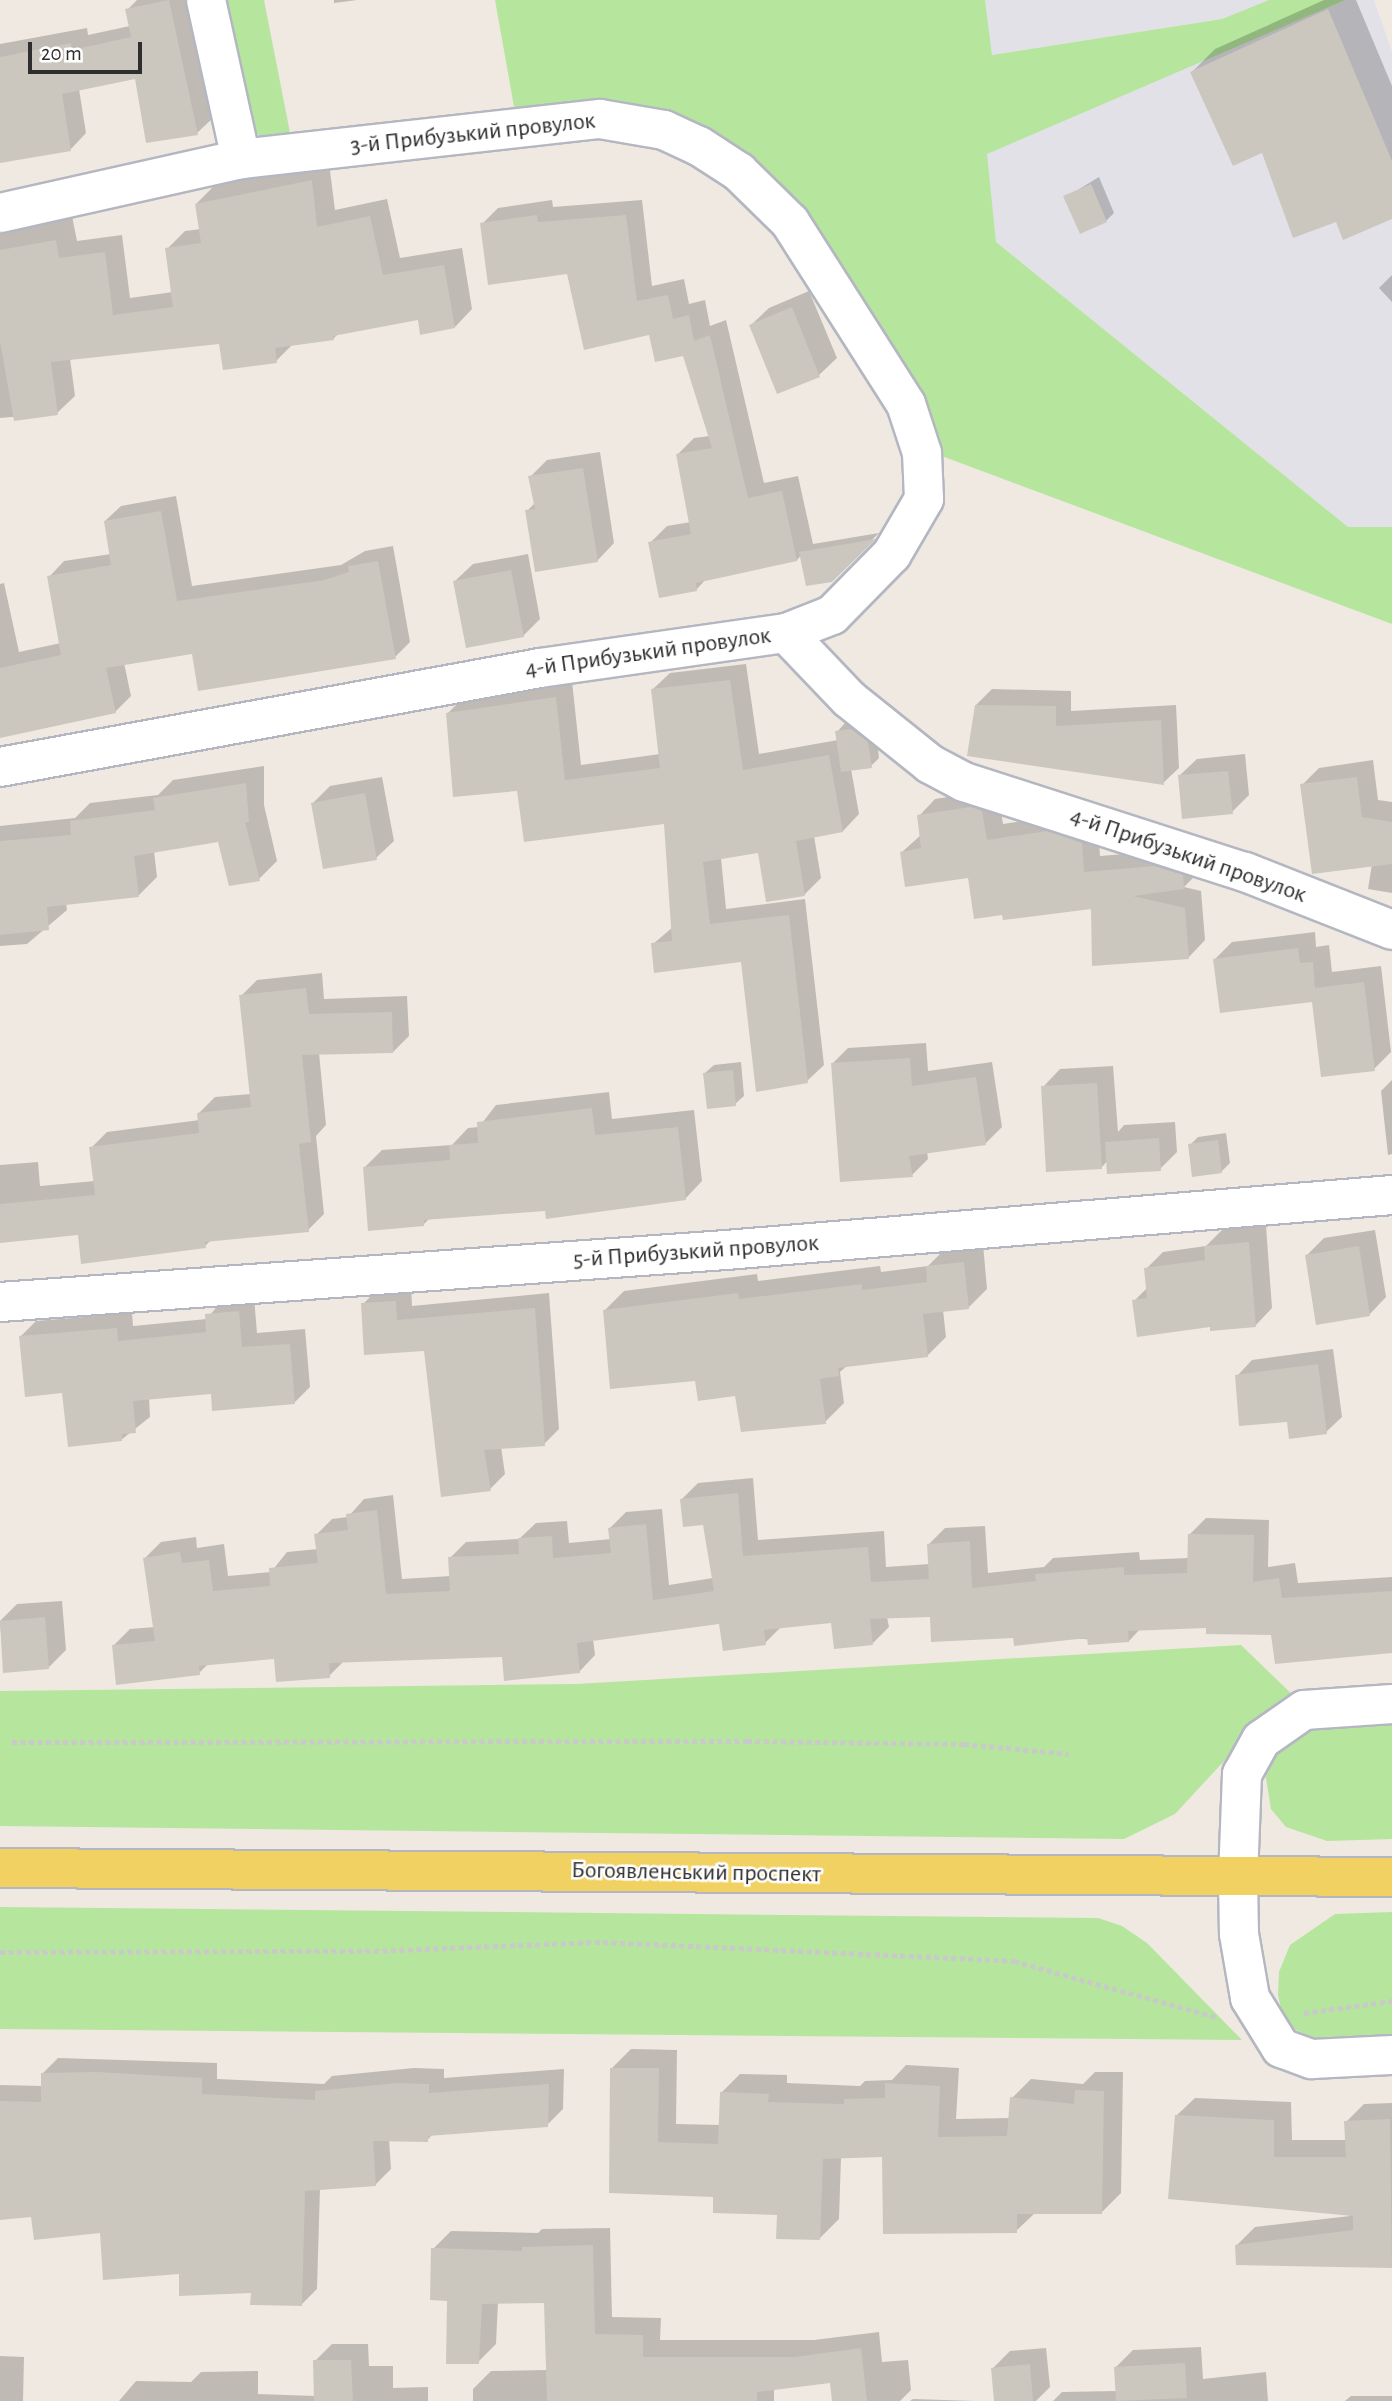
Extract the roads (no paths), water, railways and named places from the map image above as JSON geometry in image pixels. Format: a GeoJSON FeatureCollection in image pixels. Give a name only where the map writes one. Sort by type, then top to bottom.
{"type":"FeatureCollection","features":[{"type":"Feature","properties":{"kind":"main road","name":"Богоявленський проспект"},"geometry":{"type":"LineString","coordinates":[[0,1868],[1392,1877]]}},
{"type":"Feature","properties":{"kind":"street"},"geometry":{"type":"LineString","coordinates":[[206,0],[240,159]]}},
{"type":"Feature","properties":{"kind":"street","name":"3-й Прибузький провулок"},"geometry":{"type":"LineString","coordinates":[[0,213],[240,159],[600,119],[664,130],[699,146],[739,172],[790,222],[906,404],[927,477],[924,499],[892,554],[832,615],[786,633]]}},
{"type":"Feature","properties":{"kind":"street","name":"4-й Прибузький провулок"},"geometry":{"type":"LineString","coordinates":[[0,767],[540,667],[786,633],[849,699],[930,764],[964,782],[1245,872],[1392,930]]}},
{"type":"Feature","properties":{"kind":"street","name":"5-й Прибузький провулок"},"geometry":{"type":"LineString","coordinates":[[0,1302],[726,1250],[1392,1195]]}},
{"type":"Feature","properties":{"kind":"street"},"geometry":{"type":"LineString","coordinates":[[1392,1704],[1304,1710],[1261,1740],[1242,1774],[1238,1878],[1239,1934],[1250,1998],[1261,2020],[1281,2048],[1312,2059],[1392,2055]]}}]}
